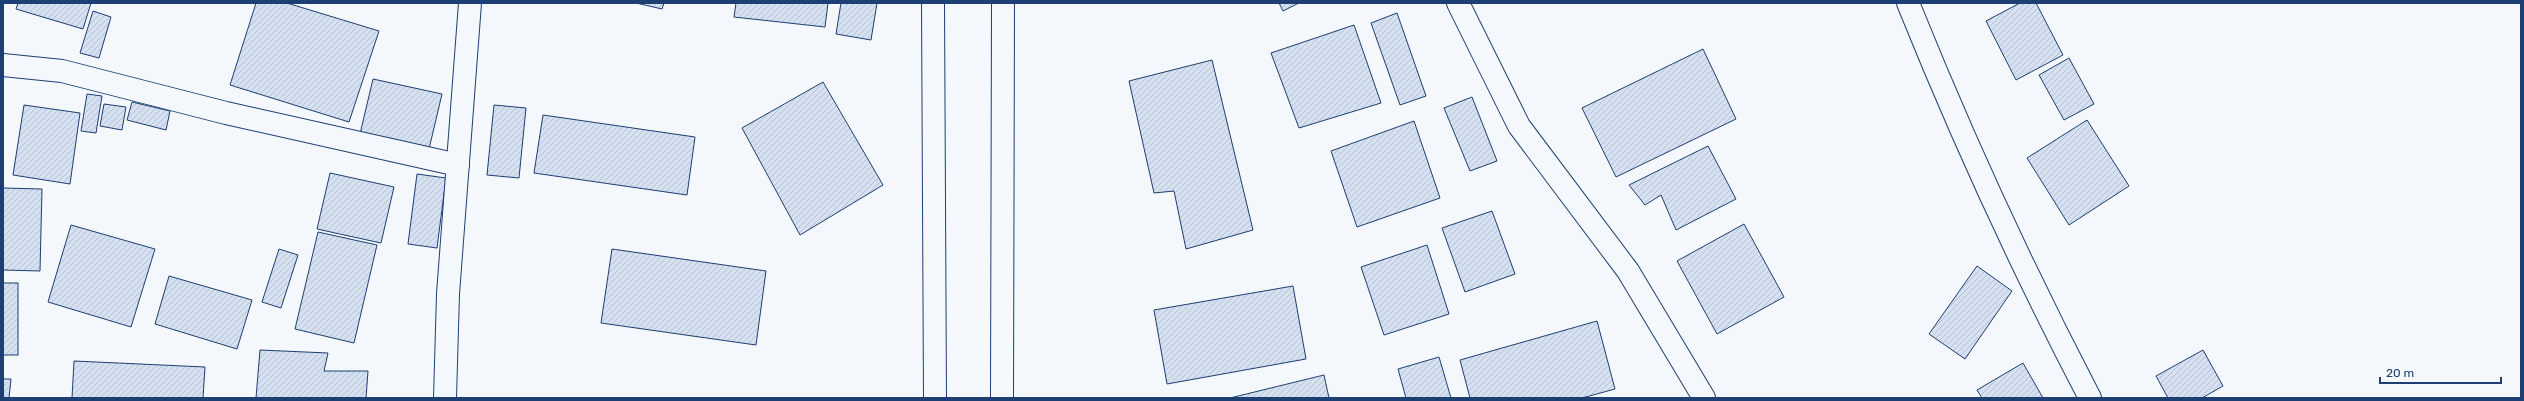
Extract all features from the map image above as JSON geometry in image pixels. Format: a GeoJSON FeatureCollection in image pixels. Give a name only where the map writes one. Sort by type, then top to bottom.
{"type":"FeatureCollection","features":[{"type":"Feature","properties":{"kind":"main road"},"geometry":{"type":"LineString","coordinates":[[445,398],[448,294],[470,3]]}},
{"type":"Feature","properties":{"kind":"main road"},"geometry":{"type":"LineString","coordinates":[[933,3],[935,398]]}},
{"type":"Feature","properties":{"kind":"main road"},"geometry":{"type":"LineString","coordinates":[[1002,398],[1003,3]]}},
{"type":"Feature","properties":{"kind":"main road"},"geometry":{"type":"LineString","coordinates":[[1458,3],[1519,126],[1628,272],[1704,398]]}},
{"type":"Feature","properties":{"kind":"main road"},"geometry":{"type":"LineString","coordinates":[[1908,3],[1932,62],[2043,309],[2090,398]]}},
{"type":"Feature","properties":{"kind":"main road"},"geometry":{"type":"LineString","coordinates":[[3,65],[62,71],[226,113],[458,165]]}},
{"type":"Feature","properties":{"kind":"building"},"geometry":{"type":"Polygon","coordinates":[[[18,3],[91,3],[83,29],[16,9],[18,3]]]}},
{"type":"Feature","properties":{"kind":"building"},"geometry":{"type":"Polygon","coordinates":[[[256,3],[287,3],[379,31],[349,122],[230,85],[256,3]]]}},
{"type":"Feature","properties":{"kind":"building"},"geometry":{"type":"Polygon","coordinates":[[[636,3],[664,3],[662,9],[636,3]]]}},
{"type":"Feature","properties":{"kind":"building"},"geometry":{"type":"Polygon","coordinates":[[[736,3],[828,3],[825,27],[734,17],[736,3]]]}},
{"type":"Feature","properties":{"kind":"building"},"geometry":{"type":"Polygon","coordinates":[[[841,3],[877,3],[871,40],[836,34],[841,3]]]}},
{"type":"Feature","properties":{"kind":"building"},"geometry":{"type":"Polygon","coordinates":[[[1279,3],[1299,3],[1283,11],[1279,3]]]}},
{"type":"Feature","properties":{"kind":"building"},"geometry":{"type":"Polygon","coordinates":[[[2020,3],[2036,3],[2063,55],[2016,80],[1986,21],[2020,3]]]}},
{"type":"Feature","properties":{"kind":"building"},"geometry":{"type":"Polygon","coordinates":[[[93,11],[111,17],[99,58],[80,53],[93,11]]]}},
{"type":"Feature","properties":{"kind":"building"},"geometry":{"type":"Polygon","coordinates":[[[1397,13],[1426,96],[1400,105],[1371,23],[1397,13]]]}},
{"type":"Feature","properties":{"kind":"building"},"geometry":{"type":"Polygon","coordinates":[[[1354,25],[1381,103],[1299,128],[1271,53],[1354,25]]]}},
{"type":"Feature","properties":{"kind":"building"},"geometry":{"type":"Polygon","coordinates":[[[1703,49],[1736,119],[1616,177],[1582,108],[1703,49]]]}},
{"type":"Feature","properties":{"kind":"building"},"geometry":{"type":"Polygon","coordinates":[[[2069,58],[2094,104],[2064,120],[2039,75],[2069,58]]]}},
{"type":"Feature","properties":{"kind":"building"},"geometry":{"type":"Polygon","coordinates":[[[1212,60],[1253,230],[1186,249],[1174,191],[1154,193],[1129,81],[1212,60]]]}},
{"type":"Feature","properties":{"kind":"building"},"geometry":{"type":"Polygon","coordinates":[[[373,79],[442,94],[429,149],[360,134],[373,79]]]}},
{"type":"Feature","properties":{"kind":"building"},"geometry":{"type":"Polygon","coordinates":[[[823,82],[883,185],[800,235],[742,128],[823,82]]]}},
{"type":"Feature","properties":{"kind":"building"},"geometry":{"type":"Polygon","coordinates":[[[87,94],[102,96],[96,133],[81,131],[87,94]]]}},
{"type":"Feature","properties":{"kind":"building"},"geometry":{"type":"Polygon","coordinates":[[[1472,97],[1497,161],[1470,171],[1444,108],[1472,97]]]}},
{"type":"Feature","properties":{"kind":"building"},"geometry":{"type":"Polygon","coordinates":[[[132,102],[170,111],[166,130],[127,120],[132,102]]]}},
{"type":"Feature","properties":{"kind":"building"},"geometry":{"type":"Polygon","coordinates":[[[104,104],[126,107],[122,130],[100,126],[104,104]]]}},
{"type":"Feature","properties":{"kind":"building"},"geometry":{"type":"Polygon","coordinates":[[[24,105],[80,113],[70,184],[13,175],[24,105]]]}},
{"type":"Feature","properties":{"kind":"building"},"geometry":{"type":"Polygon","coordinates":[[[494,105],[526,108],[519,178],[487,175],[494,105]]]}},
{"type":"Feature","properties":{"kind":"building"},"geometry":{"type":"Polygon","coordinates":[[[543,115],[695,137],[687,195],[534,173],[543,115]]]}},
{"type":"Feature","properties":{"kind":"building"},"geometry":{"type":"Polygon","coordinates":[[[2087,120],[2129,186],[2069,225],[2027,158],[2087,120]]]}},
{"type":"Feature","properties":{"kind":"building"},"geometry":{"type":"Polygon","coordinates":[[[1414,121],[1440,198],[1357,227],[1331,151],[1414,121]]]}},
{"type":"Feature","properties":{"kind":"building"},"geometry":{"type":"Polygon","coordinates":[[[1708,146],[1736,199],[1676,230],[1661,195],[1645,205],[1629,185],[1708,146]]]}},
{"type":"Feature","properties":{"kind":"building"},"geometry":{"type":"Polygon","coordinates":[[[330,173],[394,187],[381,243],[317,229],[330,173]]]}},
{"type":"Feature","properties":{"kind":"building"},"geometry":{"type":"Polygon","coordinates":[[[417,174],[446,178],[437,248],[408,244],[417,174]]]}},
{"type":"Feature","properties":{"kind":"building"},"geometry":{"type":"Polygon","coordinates":[[[3,188],[42,189],[40,271],[3,270],[3,188]]]}},
{"type":"Feature","properties":{"kind":"building"},"geometry":{"type":"Polygon","coordinates":[[[1492,211],[1515,274],[1465,292],[1442,228],[1492,211]]]}},
{"type":"Feature","properties":{"kind":"building"},"geometry":{"type":"Polygon","coordinates":[[[1744,224],[1784,297],[1717,334],[1677,261],[1744,224]]]}},
{"type":"Feature","properties":{"kind":"building"},"geometry":{"type":"Polygon","coordinates":[[[71,225],[155,249],[131,327],[48,302],[71,225]]]}},
{"type":"Feature","properties":{"kind":"building"},"geometry":{"type":"Polygon","coordinates":[[[318,232],[377,245],[354,343],[295,329],[318,232]]]}},
{"type":"Feature","properties":{"kind":"building"},"geometry":{"type":"Polygon","coordinates":[[[1427,245],[1449,314],[1384,335],[1361,267],[1427,245]]]}},
{"type":"Feature","properties":{"kind":"building"},"geometry":{"type":"Polygon","coordinates":[[[279,249],[298,255],[281,308],[262,302],[279,249]]]}},
{"type":"Feature","properties":{"kind":"building"},"geometry":{"type":"Polygon","coordinates":[[[612,249],[766,271],[756,345],[601,323],[612,249]]]}},
{"type":"Feature","properties":{"kind":"building"},"geometry":{"type":"Polygon","coordinates":[[[1977,266],[2012,291],[1965,359],[1929,334],[1977,266]]]}},
{"type":"Feature","properties":{"kind":"building"},"geometry":{"type":"Polygon","coordinates":[[[169,276],[252,300],[237,349],[155,324],[169,276]]]}},
{"type":"Feature","properties":{"kind":"building"},"geometry":{"type":"Polygon","coordinates":[[[3,283],[18,283],[18,355],[3,355],[3,283]]]}},
{"type":"Feature","properties":{"kind":"building"},"geometry":{"type":"Polygon","coordinates":[[[1293,286],[1306,359],[1167,384],[1154,310],[1293,286]]]}},
{"type":"Feature","properties":{"kind":"building"},"geometry":{"type":"Polygon","coordinates":[[[1597,321],[1615,389],[1582,398],[1470,398],[1460,360],[1597,321]]]}},
{"type":"Feature","properties":{"kind":"building"},"geometry":{"type":"Polygon","coordinates":[[[260,350],[328,353],[324,371],[368,371],[366,398],[256,398],[260,350]]]}},
{"type":"Feature","properties":{"kind":"building"},"geometry":{"type":"Polygon","coordinates":[[[2203,350],[2223,386],[2202,398],[2168,398],[2156,376],[2203,350]]]}},
{"type":"Feature","properties":{"kind":"building"},"geometry":{"type":"Polygon","coordinates":[[[1439,357],[1451,398],[1406,398],[1398,369],[1439,357]]]}},
{"type":"Feature","properties":{"kind":"building"},"geometry":{"type":"Polygon","coordinates":[[[74,361],[205,367],[203,398],[72,398],[74,361]]]}},
{"type":"Feature","properties":{"kind":"building"},"geometry":{"type":"Polygon","coordinates":[[[2023,363],[2043,398],[1982,398],[1977,390],[2023,363]]]}},
{"type":"Feature","properties":{"kind":"building"},"geometry":{"type":"Polygon","coordinates":[[[1324,375],[1329,398],[1230,398],[1324,375]]]}},
{"type":"Feature","properties":{"kind":"building"},"geometry":{"type":"Polygon","coordinates":[[[3,379],[11,379],[9,398],[3,398],[3,379]]]}}]}
